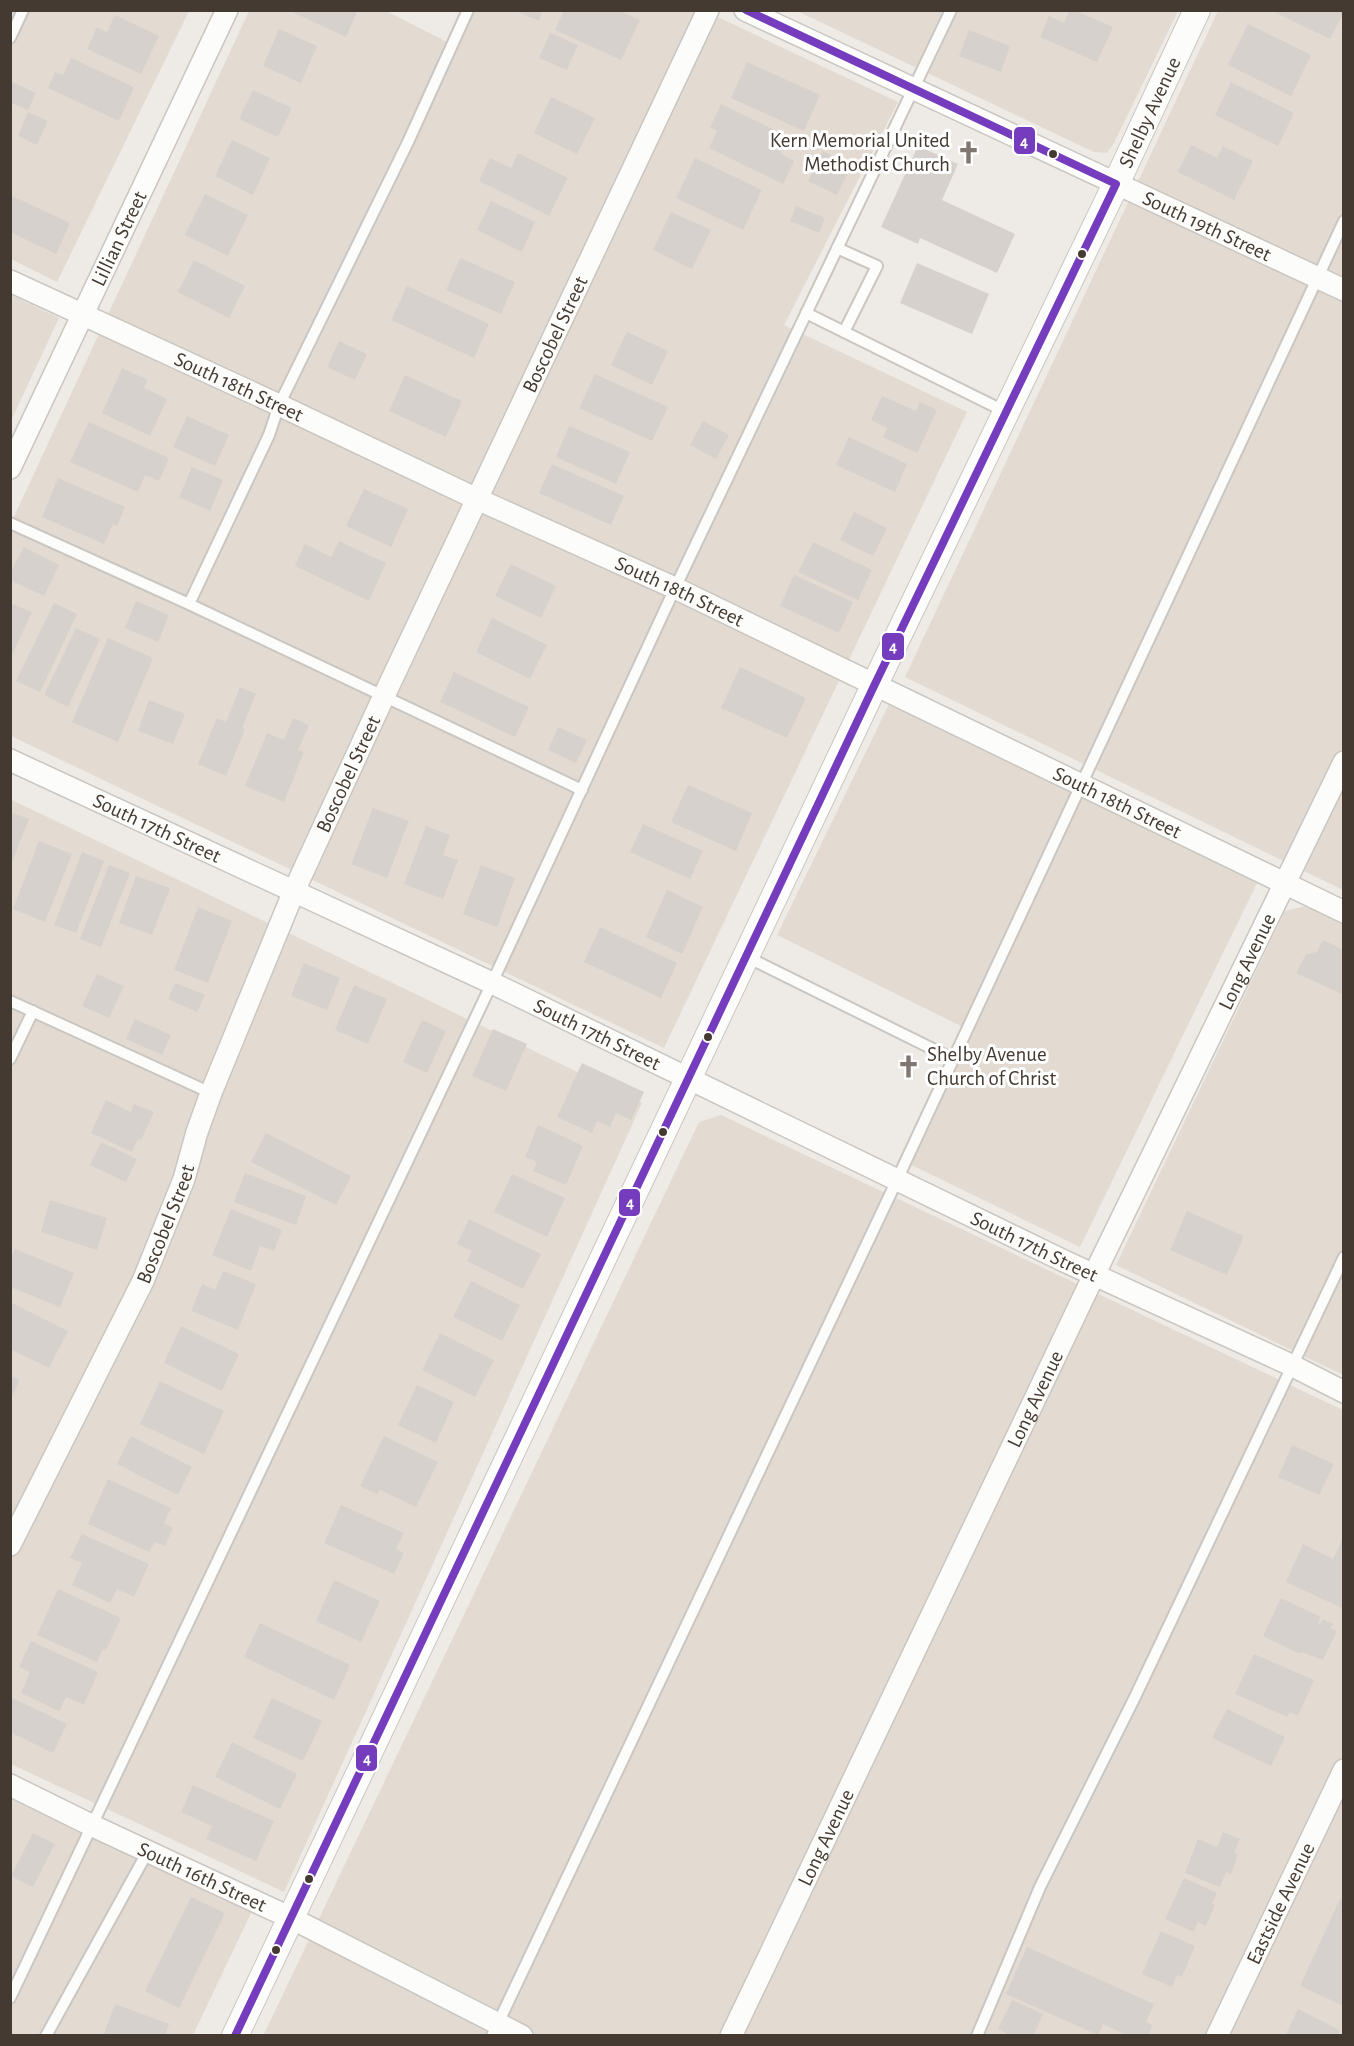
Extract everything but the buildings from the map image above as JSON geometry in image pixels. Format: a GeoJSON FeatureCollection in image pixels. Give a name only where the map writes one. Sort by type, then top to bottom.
{"type":"FeatureCollection","features":[{"type":"Feature","properties":{"kind":"street","name":"Lillian Street"},"geometry":{"type":"LineString","coordinates":[[10,468],[227,10]]}},
{"type":"Feature","properties":{"kind":"street","name":"Boscobel Street"},"geometry":{"type":"LineString","coordinates":[[10,1545],[142,1281],[183,1179],[196,1132],[211,1093],[294,891],[708,10]]}},
{"type":"Feature","properties":{"kind":"street","name":"South 19th Street"},"geometry":{"type":"LineString","coordinates":[[746,10],[1344,290]]}},
{"type":"Feature","properties":{"kind":"street","name":"Shelby Avenue"},"geometry":{"type":"LineString","coordinates":[[236,2036],[874,686],[1116,184],[1197,10]]}},
{"type":"Feature","properties":{"kind":"street","name":"South 18th Street"},"geometry":{"type":"LineString","coordinates":[[10,281],[279,405],[477,500],[675,588],[1344,912]]}},
{"type":"Feature","properties":{"kind":"street","name":"South 17th Street"},"geometry":{"type":"LineString","coordinates":[[10,760],[492,983],[1094,1275],[1291,1365],[1344,1392]]}},
{"type":"Feature","properties":{"kind":"street","name":"Long Avenue"},"geometry":{"type":"LineString","coordinates":[[731,2036],[1094,1275],[1344,762]]}},
{"type":"Feature","properties":{"kind":"street","name":"Eastside Avenue"},"geometry":{"type":"LineString","coordinates":[[1217,2036],[1344,1770]]}},
{"type":"Feature","properties":{"kind":"street","name":"South 16th Street"},"geometry":{"type":"LineString","coordinates":[[10,1785],[291,1918],[495,2030],[522,2036]]}},
{"type":"Feature","properties":{"kind":"lane"},"geometry":{"type":"LineString","coordinates":[[10,38],[23,10]]}},
{"type":"Feature","properties":{"kind":"lane"},"geometry":{"type":"LineString","coordinates":[[189,604],[269,435],[279,405],[408,142],[468,10]]}},
{"type":"Feature","properties":{"kind":"lane"},"geometry":{"type":"LineString","coordinates":[[10,1998],[492,983],[675,588],[951,10]]}},
{"type":"Feature","properties":{"kind":"lane"},"geometry":{"type":"LineString","coordinates":[[495,2030],[897,1180],[1344,221]]}},
{"type":"Feature","properties":{"kind":"lane"},"geometry":{"type":"LineString","coordinates":[[837,248],[877,266],[844,332]]}},
{"type":"Feature","properties":{"kind":"lane"},"geometry":{"type":"LineString","coordinates":[[806,313],[1006,412]]}},
{"type":"Feature","properties":{"kind":"lane"},"geometry":{"type":"LineString","coordinates":[[10,523],[189,604],[383,698],[582,790]]}},
{"type":"Feature","properties":{"kind":"lane"},"geometry":{"type":"LineString","coordinates":[[747,956],[953,1059]]}},
{"type":"Feature","properties":{"kind":"lane"},"geometry":{"type":"LineString","coordinates":[[10,1001],[211,1093]]}},
{"type":"Feature","properties":{"kind":"lane"},"geometry":{"type":"LineString","coordinates":[[10,1059],[33,1011]]}},
{"type":"Feature","properties":{"kind":"lane"},"geometry":{"type":"LineString","coordinates":[[977,2036],[1040,1887],[1134,1699],[1344,1257]]}},
{"type":"Feature","properties":{"kind":"lane"},"geometry":{"type":"LineString","coordinates":[[45,2036],[148,1851]]}},
{"type":"Feature","properties":{"kind":"shaded area"},"geometry":{"type":"Polygon","coordinates":[[[10,11],[189,11],[57,282],[11,259],[10,11]]]}},
{"type":"Feature","properties":{"kind":"shaded area"},"geometry":{"type":"Polygon","coordinates":[[[249,11],[386,11],[447,42],[462,11],[705,11],[898,102],[784,325],[967,412],[664,1048],[11,736],[11,523],[249,11]]]}},
{"type":"Feature","properties":{"kind":"shaded area"},"geometry":{"type":"Polygon","coordinates":[[[797,11],[1178,11],[1107,153],[1094,152],[797,11]]]}},
{"type":"Feature","properties":{"kind":"shaded area"},"geometry":{"type":"Polygon","coordinates":[[[1218,11],[1343,11],[1343,890],[905,677],[1218,11]]]}},
{"type":"Feature","properties":{"kind":"shaded area"},"geometry":{"type":"Polygon","coordinates":[[[11,295],[59,318],[11,421],[11,295]]]}},
{"type":"Feature","properties":{"kind":"shaded area"},"geometry":{"type":"Polygon","coordinates":[[[892,698],[1260,877],[1080,1247],[899,1159],[963,1027],[777,935],[892,698]]]}},
{"type":"Feature","properties":{"kind":"shaded area"},"geometry":{"type":"Polygon","coordinates":[[[10,799],[642,1103],[284,1892],[11,1764],[10,799]]]}},
{"type":"Feature","properties":{"kind":"shaded area"},"geometry":{"type":"Polygon","coordinates":[[[1306,906],[1343,924],[1343,1375],[1116,1265],[1285,911],[1306,906]]]}},
{"type":"Feature","properties":{"kind":"shaded area"},"geometry":{"type":"Polygon","coordinates":[[[721,1115],[1343,1410],[1343,2035],[263,2036],[699,1122],[721,1115]]]}},
{"type":"Feature","properties":{"kind":"shaded area"},"geometry":{"type":"Polygon","coordinates":[[[11,1799],[252,1911],[193,2035],[11,2036],[11,1799]]]}},
{"type":"Feature","properties":{"kind":"transit line","name":"4"},"geometry":{"type":"LineString","coordinates":[[235,2036],[874,686],[1116,184],[746,10]]}},
{"type":"Feature","properties":{"kind":"place","name":"Kern Memorial United Methodist Church"},"geometry":{"type":"Point","coordinates":[968,152]}},
{"type":"Feature","properties":{"kind":"place","name":"Shelby Avenue Church of Christ"},"geometry":{"type":"Point","coordinates":[909,1066]}}]}
